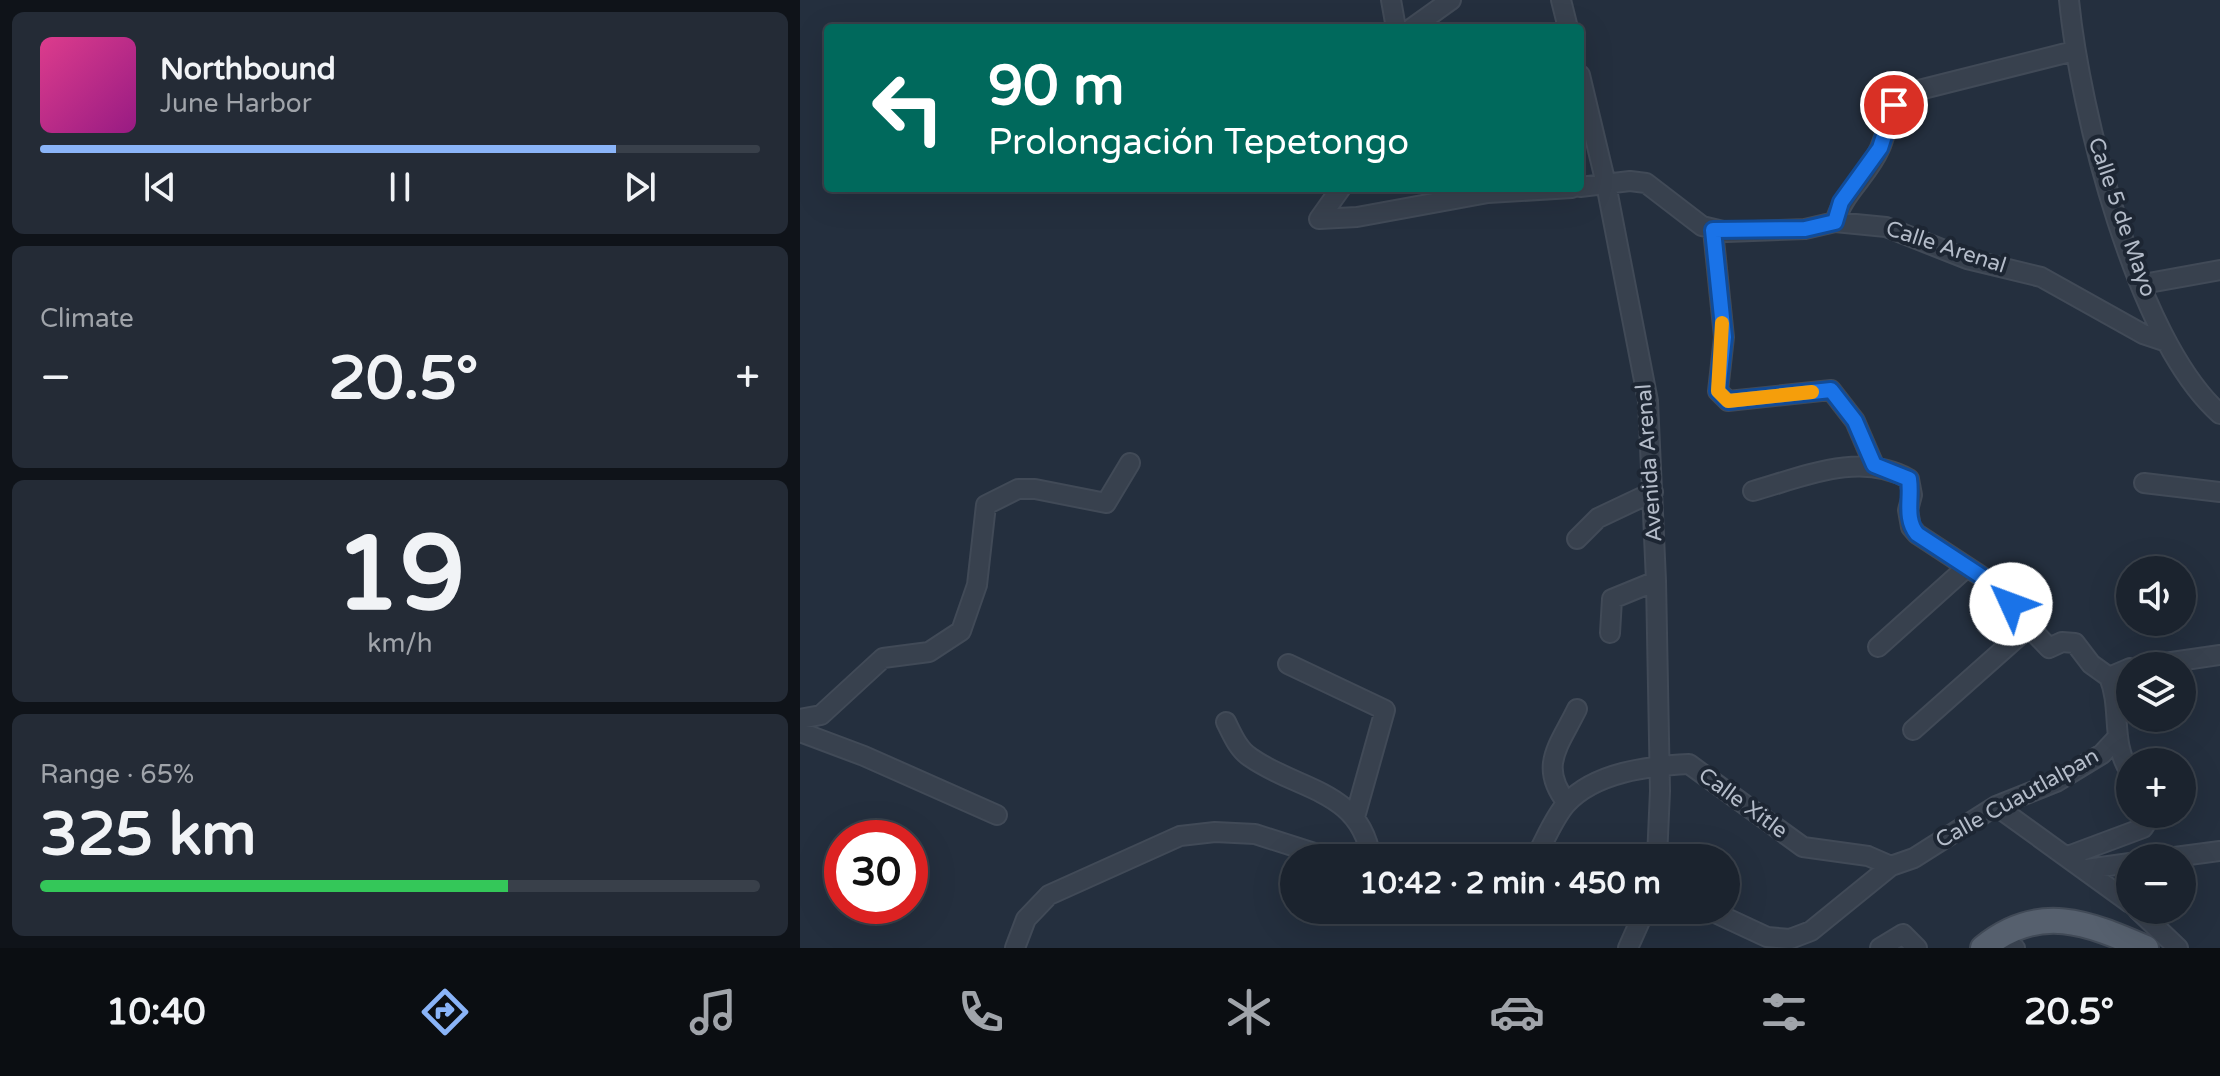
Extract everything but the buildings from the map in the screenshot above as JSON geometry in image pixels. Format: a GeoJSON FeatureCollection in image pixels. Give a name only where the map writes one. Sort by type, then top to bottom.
{"type":"FeatureCollection","features":[{"type":"Feature","properties":{"kind":"main road"},"geometry":{"type":"LineString","coordinates":[[1998,945],[2032,922],[2065,920],[2085,923],[2146,948]]}},
{"type":"Feature","properties":{"kind":"street"},"geometry":{"type":"LineString","coordinates":[[1391,0],[1395,24]]}},
{"type":"Feature","properties":{"kind":"street"},"geometry":{"type":"LineString","coordinates":[[1418,24],[1451,0]]}},
{"type":"Feature","properties":{"kind":"street"},"geometry":{"type":"LineString","coordinates":[[1561,0],[1567,24]]}},
{"type":"Feature","properties":{"kind":"street","name":"Calle 5 de Mayo"},"geometry":{"type":"LineString","coordinates":[[2069,0],[2074,51],[2089,122],[2123,234],[2167,342],[2199,395],[2220,414]]}},
{"type":"Feature","properties":{"kind":"street"},"geometry":{"type":"LineString","coordinates":[[1835,222],[1841,202],[1880,148],[1894,105],[1907,93],[2074,51]]}},
{"type":"Feature","properties":{"kind":"street","name":"Avenida Arenal"},"geometry":{"type":"LineString","coordinates":[[1584,92],[1606,184],[1648,401],[1656,581],[1657,844]]}},
{"type":"Feature","properties":{"kind":"street"},"geometry":{"type":"LineString","coordinates":[[1584,187],[1646,183],[1692,220],[1713,230],[1724,337],[1718,391],[1728,401],[1831,390],[1855,421],[1874,465]]}},
{"type":"Feature","properties":{"kind":"street"},"geometry":{"type":"LineString","coordinates":[[1338,192],[1319,219],[1357,217],[1505,192]]}},
{"type":"Feature","properties":{"kind":"street","name":"Calle Arenal"},"geometry":{"type":"LineString","coordinates":[[1713,230],[1805,229],[1835,222],[1886,227],[1967,259],[2041,277],[2143,334],[2167,342]]}},
{"type":"Feature","properties":{"kind":"street"},"geometry":{"type":"LineString","coordinates":[[2143,284],[2220,270]]}},
{"type":"Feature","properties":{"kind":"street"},"geometry":{"type":"LineString","coordinates":[[800,719],[821,715],[883,658],[929,652],[961,631],[977,585],[986,505],[1018,489],[1035,489],[1106,503],[1130,463]]}},
{"type":"Feature","properties":{"kind":"street"},"geometry":{"type":"LineString","coordinates":[[1753,491],[1841,468],[1874,465],[1909,479],[1911,527],[1923,540],[1967,567],[2011,604],[2049,648],[2062,642],[2075,643],[2091,664],[2109,677],[2116,674]]}},
{"type":"Feature","properties":{"kind":"street"},"geometry":{"type":"LineString","coordinates":[[2144,483],[2220,492]]}},
{"type":"Feature","properties":{"kind":"street"},"geometry":{"type":"LineString","coordinates":[[1577,539],[1598,518],[1653,492]]}},
{"type":"Feature","properties":{"kind":"street"},"geometry":{"type":"LineString","coordinates":[[1878,647],[1967,567]]}},
{"type":"Feature","properties":{"kind":"street"},"geometry":{"type":"LineString","coordinates":[[1610,633],[1612,599],[1656,581]]}},
{"type":"Feature","properties":{"kind":"street"},"geometry":{"type":"LineString","coordinates":[[1913,730],[2029,627]]}},
{"type":"Feature","properties":{"kind":"street"},"geometry":{"type":"LineString","coordinates":[[2196,658],[2220,655]]}},
{"type":"Feature","properties":{"kind":"street"},"geometry":{"type":"LineString","coordinates":[[1288,664],[1385,710],[1355,817]]}},
{"type":"Feature","properties":{"kind":"street","name":"Calle Cuautlalpan"},"geometry":{"type":"LineString","coordinates":[[2109,677],[2115,692],[2116,739],[2120,748]]}},
{"type":"Feature","properties":{"kind":"street"},"geometry":{"type":"LineString","coordinates":[[1567,803],[1552,778],[1550,765],[1577,709]]}},
{"type":"Feature","properties":{"kind":"street"},"geometry":{"type":"LineString","coordinates":[[1226,722],[1248,757],[1344,804],[1368,837],[1369,844]]}},
{"type":"Feature","properties":{"kind":"street"},"geometry":{"type":"LineString","coordinates":[[800,732],[864,756],[997,815]]}},
{"type":"Feature","properties":{"kind":"street","name":"Calle Cuautlalpan"},"geometry":{"type":"LineString","coordinates":[[1739,924],[1767,937],[1790,939],[1811,931],[1891,866],[1914,858],[1996,806],[2056,782],[2102,754],[2116,739]]}},
{"type":"Feature","properties":{"kind":"street","name":"Calle Xitle"},"geometry":{"type":"LineString","coordinates":[[1543,844],[1567,803],[1606,780],[1659,765],[1689,764],[1803,847],[1868,856],[1891,866]]}},
{"type":"Feature","properties":{"kind":"street"},"geometry":{"type":"LineString","coordinates":[[1996,806],[2116,892]]}},
{"type":"Feature","properties":{"kind":"street"},"geometry":{"type":"LineString","coordinates":[[2068,856],[2143,828]]}},
{"type":"Feature","properties":{"kind":"street"},"geometry":{"type":"LineString","coordinates":[[1015,948],[1026,919],[1036,907],[1071,883],[1163,841],[1199,833],[1255,834],[1286,844]]}},
{"type":"Feature","properties":{"kind":"street"},"geometry":{"type":"LineString","coordinates":[[2196,854],[2220,851]]}},
{"type":"Feature","properties":{"kind":"street"},"geometry":{"type":"LineString","coordinates":[[2087,869],[2116,865]]}},
{"type":"Feature","properties":{"kind":"street"},"geometry":{"type":"LineString","coordinates":[[1628,948],[1639,924]]}},
{"type":"Feature","properties":{"kind":"street"},"geometry":{"type":"LineString","coordinates":[[2153,924],[2178,948]]}},
{"type":"Feature","properties":{"kind":"street"},"geometry":{"type":"LineString","coordinates":[[1880,948],[1903,934],[1917,948]]}},
{"type":"Feature","properties":{"kind":"slow traffic"},"geometry":{"type":"LineString","coordinates":[[1722,323],[1724,337],[1718,391],[1728,401],[1812,392]]}},
{"type":"Feature","properties":{"kind":"route"},"geometry":{"type":"LineString","coordinates":[[1894,105],[1880,148],[1866,172],[1841,202],[1835,222],[1805,229],[1713,230],[1724,337],[1718,391],[1728,401],[1831,390],[1855,421],[1874,465],[1909,479],[1911,527],[1923,540],[1981,576],[2011,604]]}}]}
